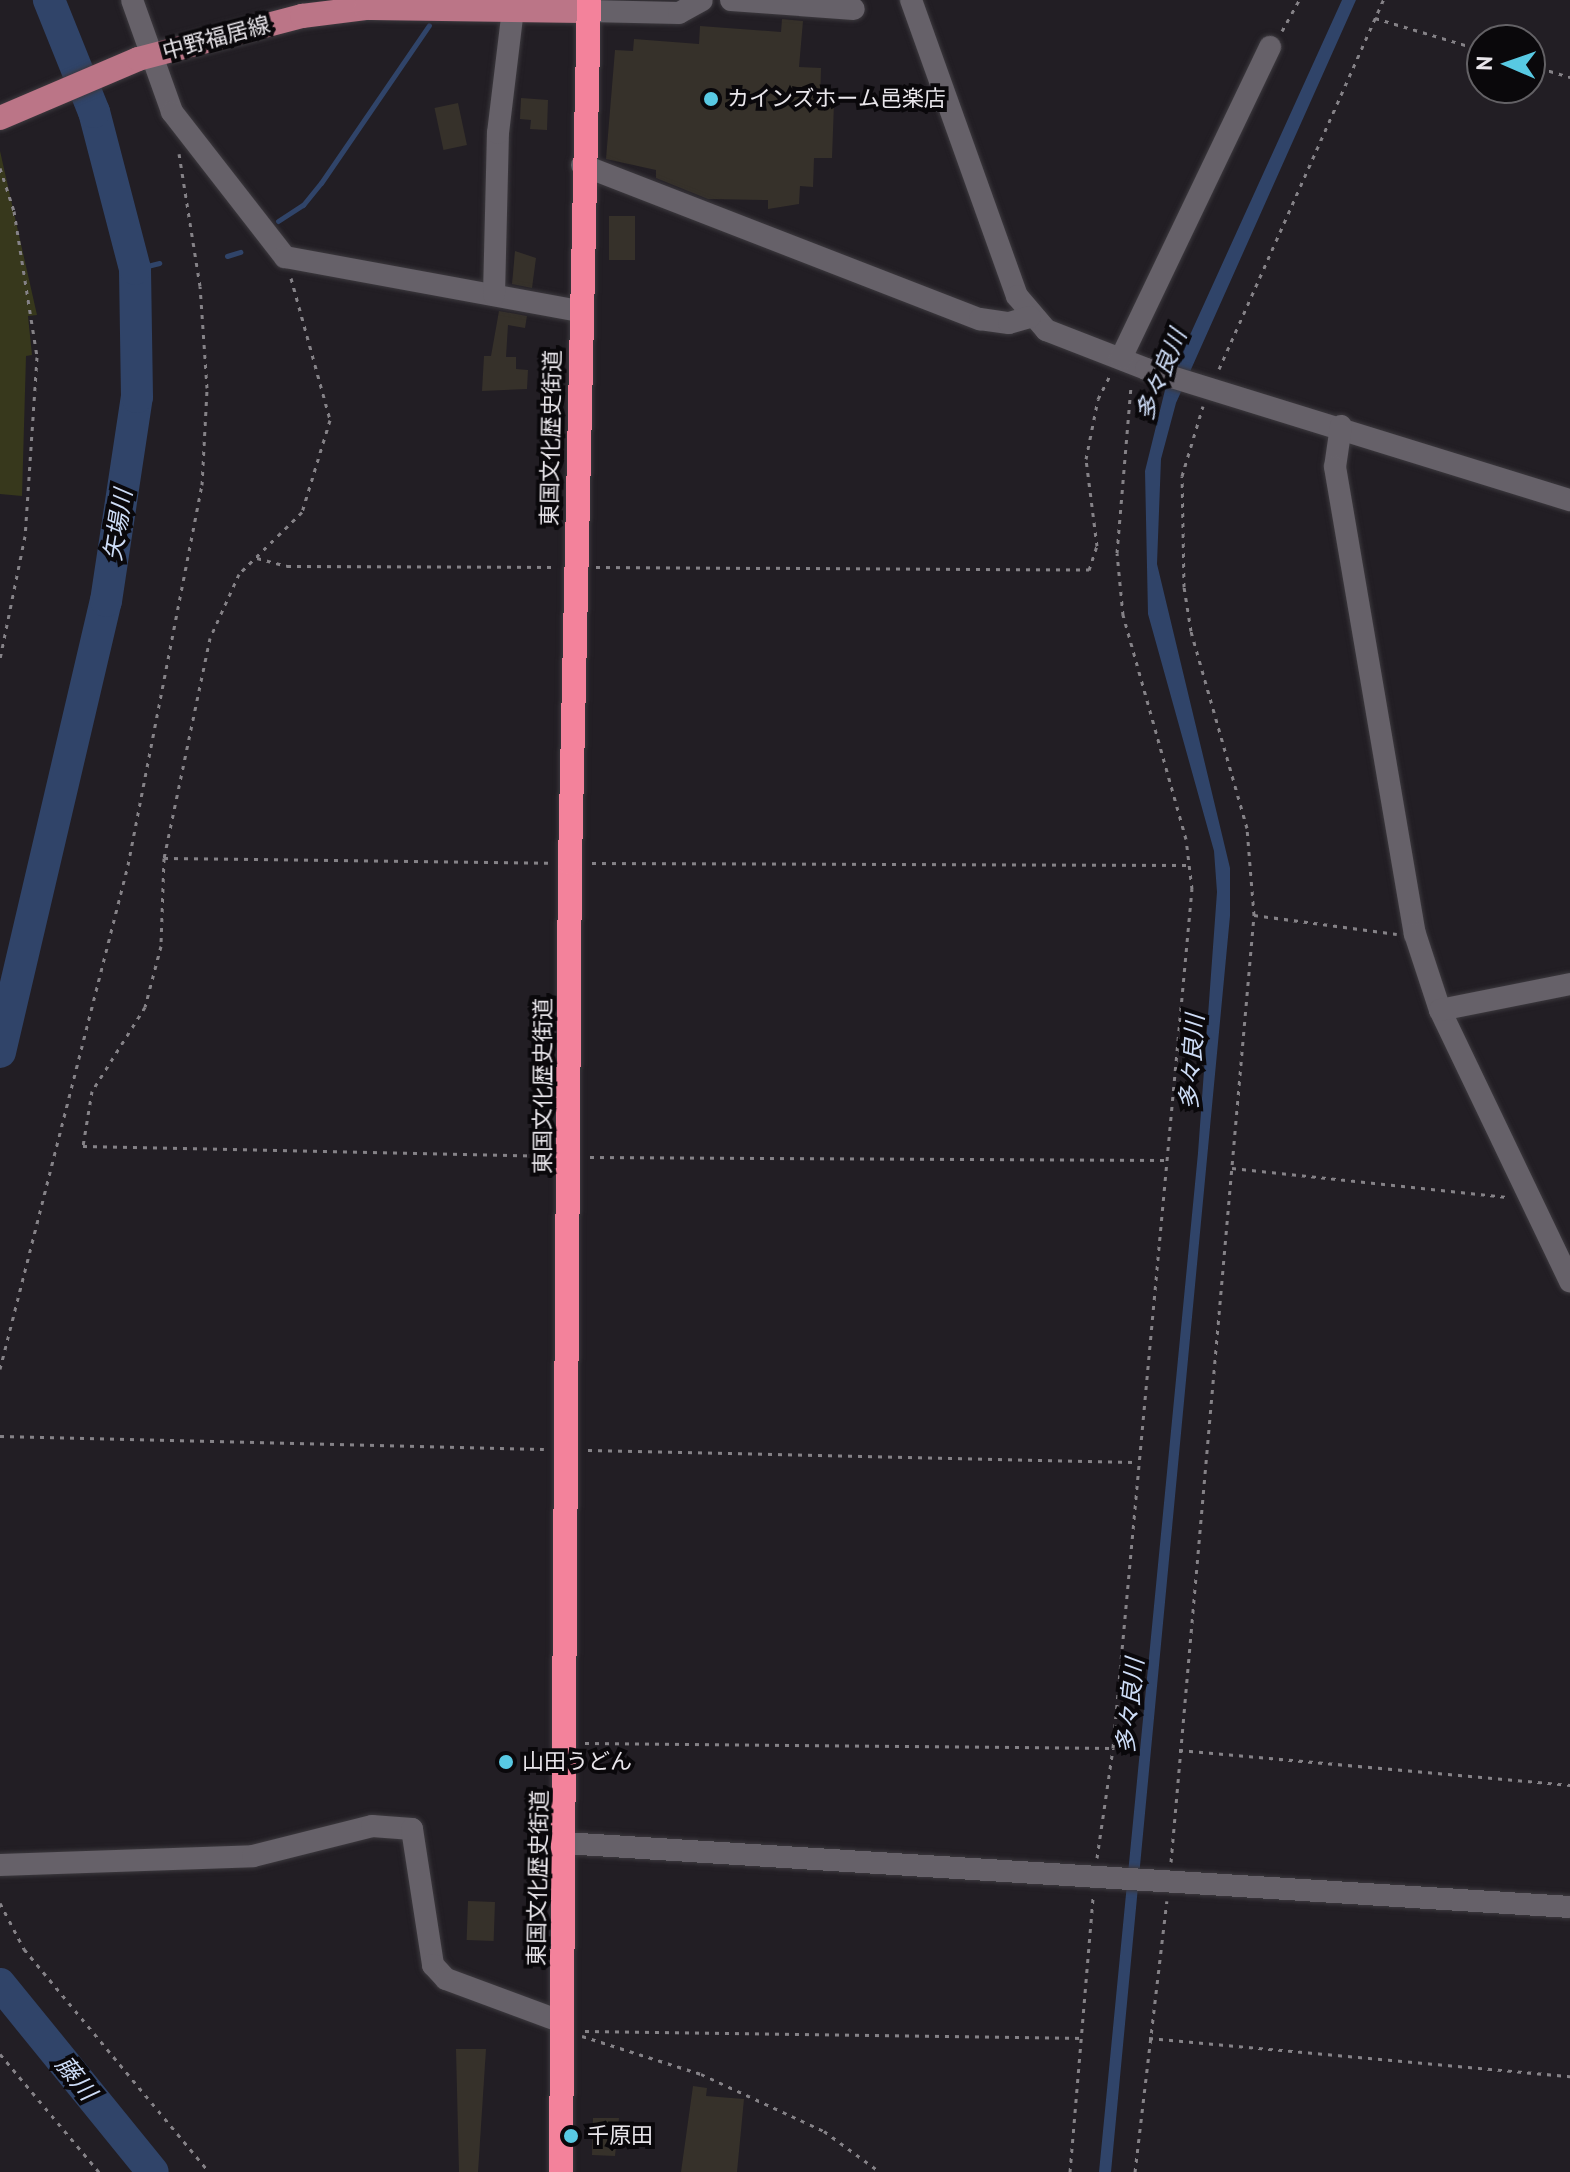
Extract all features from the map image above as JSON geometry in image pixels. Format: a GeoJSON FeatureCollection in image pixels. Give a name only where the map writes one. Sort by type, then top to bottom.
{"type":"FeatureCollection","features":[{"type":"Feature","properties":{"kind":"highway","name":"東国文化歴史街道"},"geometry":{"type":"LineString","coordinates":[[561,2172],[570,863],[582,165],[589,5]]}},
{"type":"Feature","properties":{"kind":"main road","name":"中野福居線"},"geometry":{"type":"LineString","coordinates":[[0,118],[146,57],[237,30],[367,4],[589,5]]}},
{"type":"Feature","properties":{"kind":"street"},"geometry":{"type":"LineString","coordinates":[[132,0],[146,57],[172,112],[285,257],[579,311]]}},
{"type":"Feature","properties":{"kind":"street"},"geometry":{"type":"LineString","coordinates":[[589,5],[679,13],[702,0]]}},
{"type":"Feature","properties":{"kind":"street"},"geometry":{"type":"LineString","coordinates":[[731,0],[854,9]]}},
{"type":"Feature","properties":{"kind":"street"},"geometry":{"type":"LineString","coordinates":[[911,0],[986,218],[1030,317],[1074,343],[1135,364],[1570,500]]}},
{"type":"Feature","properties":{"kind":"street"},"geometry":{"type":"LineString","coordinates":[[494,295],[498,133],[514,5]]}},
{"type":"Feature","properties":{"kind":"street"},"geometry":{"type":"LineString","coordinates":[[1135,364],[1270,47]]}},
{"type":"Feature","properties":{"kind":"street"},"geometry":{"type":"LineString","coordinates":[[582,165],[980,319],[1009,323],[1030,317]]}},
{"type":"Feature","properties":{"kind":"street"},"geometry":{"type":"LineString","coordinates":[[1341,426],[1335,467],[1416,937],[1440,1010],[1523,1192],[1570,1281]]}},
{"type":"Feature","properties":{"kind":"street"},"geometry":{"type":"LineString","coordinates":[[1440,1010],[1570,984]]}},
{"type":"Feature","properties":{"kind":"street"},"geometry":{"type":"LineString","coordinates":[[0,1865],[253,1856],[372,1826],[412,1829],[433,1965],[446,1979],[562,2029]]}},
{"type":"Feature","properties":{"kind":"street"},"geometry":{"type":"LineString","coordinates":[[564,1843],[1570,1907]]}},
{"type":"Feature","properties":{"kind":"path"},"geometry":{"type":"LineString","coordinates":[[1270,47],[1299,0]]}},
{"type":"Feature","properties":{"kind":"path"},"geometry":{"type":"LineString","coordinates":[[1135,2172],[1179,1750],[1254,915],[1247,828],[1191,631],[1180,541],[1182,476],[1208,386],[1383,0]]}},
{"type":"Feature","properties":{"kind":"path"},"geometry":{"type":"LineString","coordinates":[[1375,18],[1466,45]]}},
{"type":"Feature","properties":{"kind":"path"},"geometry":{"type":"LineString","coordinates":[[1546,70],[1570,77]]}},
{"type":"Feature","properties":{"kind":"path"},"geometry":{"type":"LineString","coordinates":[[0,1369],[128,865],[202,485],[207,388],[201,301],[172,112]]}},
{"type":"Feature","properties":{"kind":"path"},"geometry":{"type":"LineString","coordinates":[[0,168],[14,211],[37,357],[25,536],[0,659]]}},
{"type":"Feature","properties":{"kind":"path"},"geometry":{"type":"LineString","coordinates":[[285,257],[330,420],[302,512],[256,557],[221,606],[206,651],[164,858],[161,946],[145,1007],[92,1091],[85,1151],[1166,1160]]}},
{"type":"Feature","properties":{"kind":"path"},"geometry":{"type":"LineString","coordinates":[[256,557],[287,566],[1089,570],[1097,546],[1086,459],[1098,399],[1135,364]]}},
{"type":"Feature","properties":{"kind":"path"},"geometry":{"type":"LineString","coordinates":[[1070,2172],[1085,2038],[1096,1877],[1113,1748],[1192,889],[1186,839],[1136,673],[1117,553],[1127,394],[1135,364]]}},
{"type":"Feature","properties":{"kind":"path"},"geometry":{"type":"LineString","coordinates":[[164,858],[1187,865]]}},
{"type":"Feature","properties":{"kind":"path"},"geometry":{"type":"LineString","coordinates":[[1254,915],[1416,937]]}},
{"type":"Feature","properties":{"kind":"path"},"geometry":{"type":"LineString","coordinates":[[1232,1168],[1512,1197],[1523,1192]]}},
{"type":"Feature","properties":{"kind":"path"},"geometry":{"type":"LineString","coordinates":[[0,1436],[1134,1462]]}},
{"type":"Feature","properties":{"kind":"path"},"geometry":{"type":"LineString","coordinates":[[566,1743],[1113,1748]]}},
{"type":"Feature","properties":{"kind":"path"},"geometry":{"type":"LineString","coordinates":[[1179,1750],[1570,1785]]}},
{"type":"Feature","properties":{"kind":"path"},"geometry":{"type":"LineString","coordinates":[[0,1903],[24,1949],[209,2172]]}},
{"type":"Feature","properties":{"kind":"path"},"geometry":{"type":"LineString","coordinates":[[562,2029],[1085,2038]]}},
{"type":"Feature","properties":{"kind":"path"},"geometry":{"type":"LineString","coordinates":[[562,2029],[701,2074],[824,2131],[880,2172]]}},
{"type":"Feature","properties":{"kind":"path"},"geometry":{"type":"LineString","coordinates":[[1149,2038],[1570,2076]]}},
{"type":"Feature","properties":{"kind":"path"},"geometry":{"type":"LineString","coordinates":[[0,2054],[99,2172]]}},
{"type":"Feature","properties":{"kind":"green space"},"geometry":{"type":"Polygon","coordinates":[[[0,151],[37,315],[28,316],[32,355],[26,356],[22,496],[0,494],[0,151]]]}},
{"type":"Feature","properties":{"kind":"water"},"geometry":{"type":"Polygon","coordinates":[[[1342,0],[1356,0],[1176,403],[1161,459],[1157,564],[1230,868],[1230,916],[1111,2172],[1099,2172],[1198,1153],[1217,892],[1214,851],[1148,614],[1145,471],[1165,390],[1342,0]]]}},
{"type":"Feature","properties":{"kind":"building"},"geometry":{"type":"Polygon","coordinates":[[[782,19],[803,21],[799,67],[821,68],[820,103],[834,103],[832,158],[814,158],[813,187],[800,186],[799,204],[768,209],[768,200],[708,199],[656,178],[656,170],[606,159],[615,50],[633,51],[634,39],[699,44],[700,26],[781,32],[782,19]]]}},
{"type":"Feature","properties":{"kind":"building"},"geometry":{"type":"Polygon","coordinates":[[[521,98],[548,100],[547,130],[530,129],[531,120],[520,119],[521,98]]]}},
{"type":"Feature","properties":{"kind":"building"},"geometry":{"type":"Polygon","coordinates":[[[458,103],[467,145],[443,150],[435,108],[458,103]]]}},
{"type":"Feature","properties":{"kind":"building"},"geometry":{"type":"Polygon","coordinates":[[[609,216],[635,216],[635,260],[609,260],[609,216]]]}},
{"type":"Feature","properties":{"kind":"building"},"geometry":{"type":"Polygon","coordinates":[[[515,251],[536,258],[532,288],[512,284],[515,251]]]}},
{"type":"Feature","properties":{"kind":"building"},"geometry":{"type":"Polygon","coordinates":[[[499,311],[527,316],[525,328],[508,325],[506,357],[516,357],[516,369],[528,370],[527,389],[482,391],[484,356],[491,356],[499,311]]]}},
{"type":"Feature","properties":{"kind":"building"},"geometry":{"type":"Polygon","coordinates":[[[468,1901],[495,1902],[494,1941],[467,1940],[468,1901]]]}},
{"type":"Feature","properties":{"kind":"building"},"geometry":{"type":"Polygon","coordinates":[[[456,2049],[486,2049],[478,2172],[459,2172],[456,2049]]]}},
{"type":"Feature","properties":{"kind":"building"},"geometry":{"type":"Polygon","coordinates":[[[693,2086],[707,2088],[706,2096],[744,2099],[737,2172],[681,2172],[693,2086]]]}},
{"type":"Feature","properties":{"kind":"building"},"geometry":{"type":"Polygon","coordinates":[[[593,2118],[619,2118],[615,2156],[592,2155],[593,2118]]]}},
{"type":"Feature","properties":{"kind":"waterway","name":"矢場川"},"geometry":{"type":"LineString","coordinates":[[0,1052],[106,601],[137,397],[135,269],[94,112],[49,0]]}},
{"type":"Feature","properties":{"kind":"waterway"},"geometry":{"type":"LineString","coordinates":[[278,221],[303,205],[321,183],[429,25]]}},
{"type":"Feature","properties":{"kind":"waterway"},"geometry":{"type":"LineString","coordinates":[[227,256],[240,252]]}},
{"type":"Feature","properties":{"kind":"waterway"},"geometry":{"type":"LineString","coordinates":[[135,269],[159,263]]}},
{"type":"Feature","properties":{"kind":"waterway","name":"藤川"},"geometry":{"type":"LineString","coordinates":[[0,1984],[153,2172]]}},
{"type":"Feature","properties":{"kind":"place","name":"カインズホーム邑楽店"},"geometry":{"type":"Point","coordinates":[711,99]}},
{"type":"Feature","properties":{"kind":"place","name":"山田うどん"},"geometry":{"type":"Point","coordinates":[506,1762]}},
{"type":"Feature","properties":{"kind":"place","name":"千原田"},"geometry":{"type":"Point","coordinates":[571,2136]}},
{"type":"Feature","properties":{"kind":"water label","name":"多々良川"},"geometry":{"type":"Point","coordinates":[1161,375]}},
{"type":"Feature","properties":{"kind":"water label","name":"多々良川"},"geometry":{"type":"Point","coordinates":[1192,1062]}},
{"type":"Feature","properties":{"kind":"water label","name":"多々良川"},"geometry":{"type":"Point","coordinates":[1130,1706]}}]}
